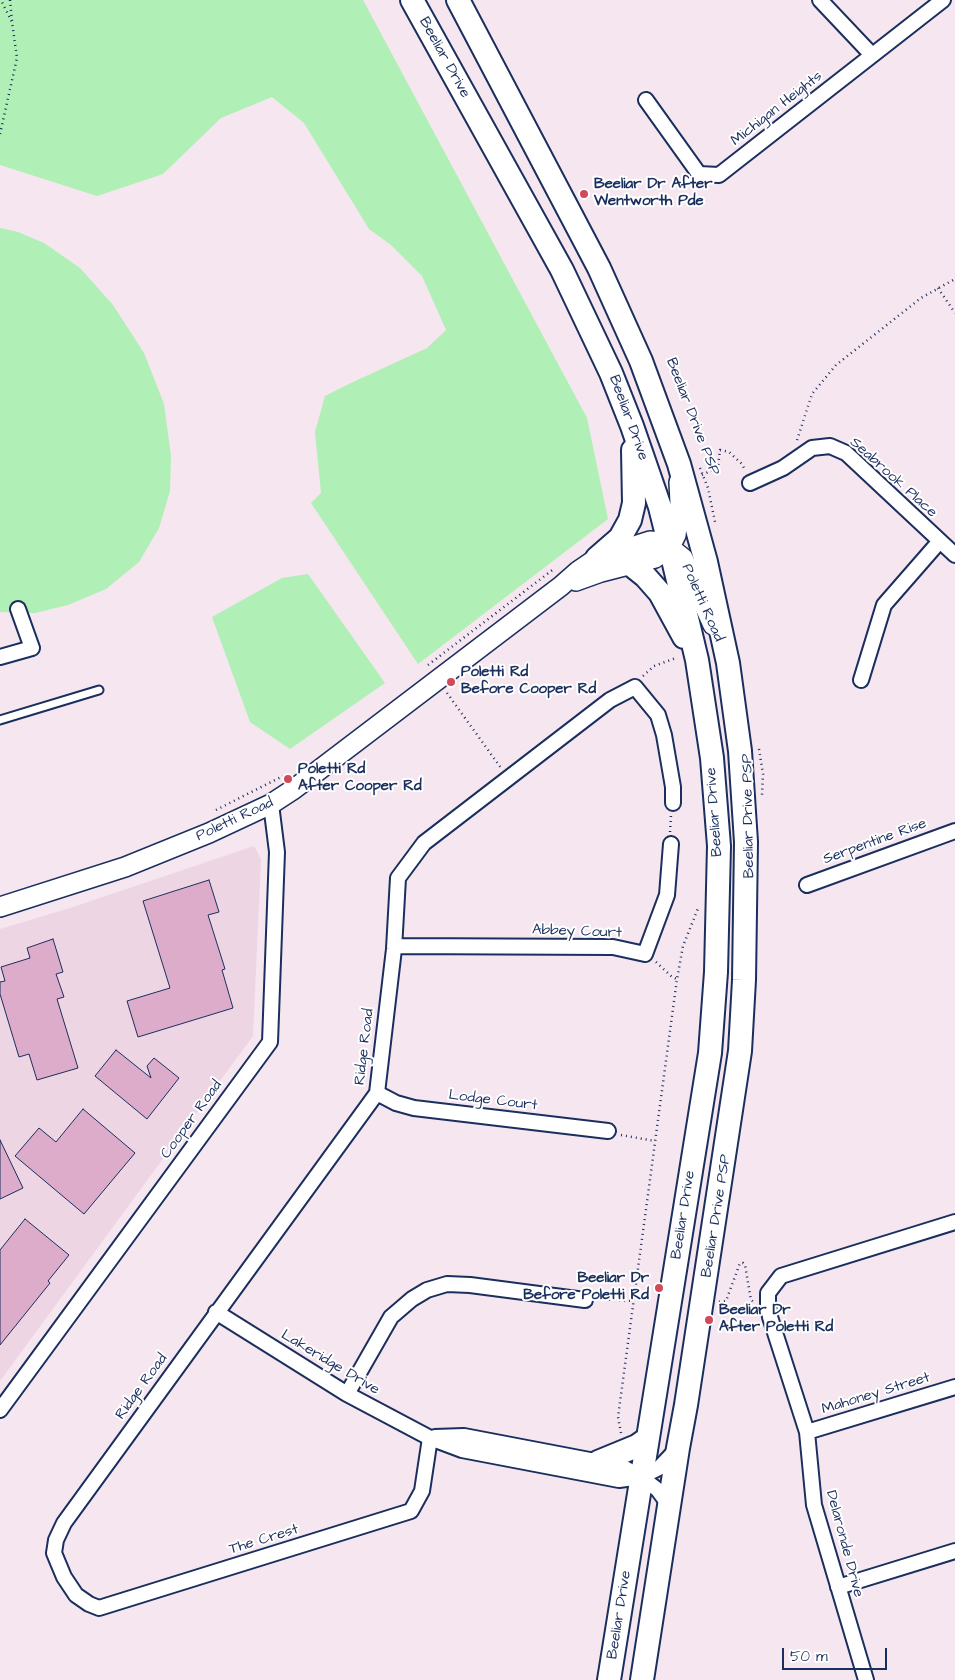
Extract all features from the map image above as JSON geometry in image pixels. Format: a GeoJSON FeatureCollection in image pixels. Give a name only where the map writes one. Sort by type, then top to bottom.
{"type":"FeatureCollection","features":[{"type":"Feature","properties":{"kind":"highway","name":"Beeliar Drive"},"geometry":{"type":"LineString","coordinates":[[412,0],[562,270],[599,346],[632,426],[660,507],[670,547],[687,659],[712,758],[719,846],[716,972],[710,1053],[609,1680]]}},
{"type":"Feature","properties":{"kind":"highway","name":"Beeliar Drive"},"geometry":{"type":"LineString","coordinates":[[458,0],[599,268],[691,472],[706,562],[728,663],[740,751],[746,842],[744,980],[740,1042],[686,1405],[642,1680]]}},
{"type":"Feature","properties":{"kind":"highway"},"geometry":{"type":"LineString","coordinates":[[597,558],[620,538],[630,520],[634,503],[632,426]]}},
{"type":"Feature","properties":{"kind":"highway"},"geometry":{"type":"LineString","coordinates":[[630,564],[645,576],[660,594],[687,659]]}},
{"type":"Feature","properties":{"kind":"highway"},"geometry":{"type":"LineString","coordinates":[[598,1462],[637,1446],[647,1439]]}},
{"type":"Feature","properties":{"kind":"main road"},"geometry":{"type":"LineString","coordinates":[[670,547],[676,535],[680,503],[691,472]]}},
{"type":"Feature","properties":{"kind":"main road","name":"Poletti Road"},"geometry":{"type":"LineString","coordinates":[[0,907],[125,867],[208,834],[271,804],[294,789],[597,558],[650,541],[663,542],[670,547],[682,558],[707,608],[728,663]]}},
{"type":"Feature","properties":{"kind":"main road","name":"Poletti Road"},"geometry":{"type":"LineString","coordinates":[[560,586],[601,572],[655,558],[670,547]]}},
{"type":"Feature","properties":{"kind":"street"},"geometry":{"type":"LineString","coordinates":[[820,0],[872,55]]}},
{"type":"Feature","properties":{"kind":"street","name":"Michigan Heights"},"geometry":{"type":"LineString","coordinates":[[646,100],[699,174],[719,175],[943,0]]}},
{"type":"Feature","properties":{"kind":"street","name":"Seabrook Place"},"geometry":{"type":"LineString","coordinates":[[750,483],[783,468],[812,448],[830,446],[846,454],[955,555]]}},
{"type":"Feature","properties":{"kind":"street"},"geometry":{"type":"LineString","coordinates":[[861,680],[884,605],[939,542]]}},
{"type":"Feature","properties":{"kind":"street"},"geometry":{"type":"LineString","coordinates":[[0,657],[32,648],[18,609]]}},
{"type":"Feature","properties":{"kind":"street"},"geometry":{"type":"LineString","coordinates":[[635,687],[658,715],[664,735],[673,803]]}},
{"type":"Feature","properties":{"kind":"street","name":"Ridge Road"},"geometry":{"type":"LineString","coordinates":[[64,1577],[54,1553],[56,1540],[64,1523],[377,1093],[394,946],[398,878],[424,843],[610,700],[635,687]]}},
{"type":"Feature","properties":{"kind":"street","name":"Cooper Road"},"geometry":{"type":"LineString","coordinates":[[0,1410],[270,1042],[276,852],[271,804]]}},
{"type":"Feature","properties":{"kind":"street","name":"Serpentine Rise"},"geometry":{"type":"LineString","coordinates":[[807,884],[955,831]]}},
{"type":"Feature","properties":{"kind":"street"},"geometry":{"type":"LineString","coordinates":[[645,954],[667,895],[670,844]]}},
{"type":"Feature","properties":{"kind":"street","name":"Abbey Court"},"geometry":{"type":"LineString","coordinates":[[394,946],[613,947],[645,954]]}},
{"type":"Feature","properties":{"kind":"street","name":"Lodge Court"},"geometry":{"type":"LineString","coordinates":[[377,1093],[396,1103],[414,1108],[608,1131]]}},
{"type":"Feature","properties":{"kind":"street","name":"Delaronde Drive"},"geometry":{"type":"LineString","coordinates":[[866,1680],[814,1505],[807,1432],[769,1311],[768,1293],[782,1276],[955,1222]]}},
{"type":"Feature","properties":{"kind":"street"},"geometry":{"type":"LineString","coordinates":[[347,1394],[391,1317],[427,1290],[447,1284],[470,1285],[585,1300]]}},
{"type":"Feature","properties":{"kind":"street","name":"Lakeridge Drive"},"geometry":{"type":"LineString","coordinates":[[216,1312],[347,1394],[430,1438],[462,1450],[618,1480],[641,1477],[659,1468],[678,1448]]}},
{"type":"Feature","properties":{"kind":"street","name":"Mahoney Street"},"geometry":{"type":"LineString","coordinates":[[807,1432],[955,1387]]}},
{"type":"Feature","properties":{"kind":"street"},"geometry":{"type":"LineString","coordinates":[[430,1438],[464,1436],[621,1466],[641,1477],[658,1490],[669,1505]]}},
{"type":"Feature","properties":{"kind":"street","name":"The Crest"},"geometry":{"type":"LineString","coordinates":[[64,1577],[76,1595],[99,1608],[411,1511],[422,1490],[430,1438]]}},
{"type":"Feature","properties":{"kind":"street"},"geometry":{"type":"LineString","coordinates":[[838,1587],[955,1552]]}},
{"type":"Feature","properties":{"kind":"lane"},"geometry":{"type":"LineString","coordinates":[[0,720],[99,690]]}},
{"type":"Feature","properties":{"kind":"path"},"geometry":{"type":"LineString","coordinates":[[1,0],[12,22]]}},
{"type":"Feature","properties":{"kind":"path"},"geometry":{"type":"LineString","coordinates":[[0,134],[17,58],[10,0]]}},
{"type":"Feature","properties":{"kind":"path"},"geometry":{"type":"LineString","coordinates":[[797,442],[812,394],[836,365],[921,298],[955,279]]}},
{"type":"Feature","properties":{"kind":"path"},"geometry":{"type":"LineString","coordinates":[[938,288],[955,313]]}},
{"type":"Feature","properties":{"kind":"path"},"geometry":{"type":"LineString","coordinates":[[691,472],[718,467],[720,450],[729,452],[742,464],[750,483]]}},
{"type":"Feature","properties":{"kind":"path","name":"Beeliar Drive PSP"},"geometry":{"type":"LineString","coordinates":[[691,472],[708,488],[716,528]]}},
{"type":"Feature","properties":{"kind":"path"},"geometry":{"type":"LineString","coordinates":[[426,666],[560,565]]}},
{"type":"Feature","properties":{"kind":"path"},"geometry":{"type":"LineString","coordinates":[[635,687],[647,671],[654,666],[687,659]]}},
{"type":"Feature","properties":{"kind":"path"},"geometry":{"type":"LineString","coordinates":[[444,688],[508,777]]}},
{"type":"Feature","properties":{"kind":"path","name":"Beeliar Drive PSP"},"geometry":{"type":"LineString","coordinates":[[760,749],[763,774],[762,800]]}},
{"type":"Feature","properties":{"kind":"path"},"geometry":{"type":"LineString","coordinates":[[215,811],[285,774]]}},
{"type":"Feature","properties":{"kind":"path"},"geometry":{"type":"LineString","coordinates":[[670,844],[673,803]]}},
{"type":"Feature","properties":{"kind":"path"},"geometry":{"type":"LineString","coordinates":[[622,1435],[618,1417],[677,979],[683,946],[702,899]]}},
{"type":"Feature","properties":{"kind":"path"},"geometry":{"type":"LineString","coordinates":[[645,954],[672,977],[677,979]]}},
{"type":"Feature","properties":{"kind":"path"},"geometry":{"type":"LineString","coordinates":[[608,1131],[656,1142]]}},
{"type":"Feature","properties":{"kind":"path"},"geometry":{"type":"LineString","coordinates":[[716,1300],[726,1301],[740,1263],[743,1263],[745,1264],[751,1300],[757,1304]]}},
{"type":"Feature","properties":{"kind":"path"},"geometry":{"type":"LineString","coordinates":[[585,1300],[604,1298],[634,1301]]}},
{"type":"Feature","properties":{"kind":"shaded area"},"geometry":{"type":"Polygon","coordinates":[[[254,846],[261,859],[253,1036],[0,1381],[0,929],[70,908],[254,846]]]}},
{"type":"Feature","properties":{"kind":"green space"},"geometry":{"type":"Polygon","coordinates":[[[0,0],[363,0],[587,418],[608,519],[418,664],[311,503],[321,493],[315,432],[325,396],[427,348],[446,330],[422,276],[391,245],[369,229],[304,123],[272,97],[221,118],[163,174],[97,196],[0,165],[0,0]]]}},
{"type":"Feature","properties":{"kind":"green space"},"geometry":{"type":"Polygon","coordinates":[[[0,228],[18,232],[44,243],[80,268],[113,305],[144,353],[164,404],[171,456],[170,491],[159,528],[139,562],[106,589],[68,605],[35,613],[0,612],[0,228]]]}},
{"type":"Feature","properties":{"kind":"green space"},"geometry":{"type":"Polygon","coordinates":[[[308,574],[385,683],[290,749],[250,722],[212,617],[282,578],[308,574]]]}},
{"type":"Feature","properties":{"kind":"building"},"geometry":{"type":"Polygon","coordinates":[[[209,880],[219,912],[208,915],[225,969],[222,970],[233,1008],[138,1037],[127,1001],[170,988],[143,901],[209,880]]]}},
{"type":"Feature","properties":{"kind":"building"},"geometry":{"type":"Polygon","coordinates":[[[53,939],[63,972],[56,974],[64,997],[57,999],[78,1068],[37,1080],[29,1054],[19,1057],[0,994],[0,982],[5,981],[1,967],[30,958],[27,948],[53,939]]]}},
{"type":"Feature","properties":{"kind":"building"},"geometry":{"type":"Polygon","coordinates":[[[116,1050],[151,1078],[147,1066],[154,1058],[179,1078],[147,1119],[95,1076],[116,1050]]]}},
{"type":"Feature","properties":{"kind":"building"},"geometry":{"type":"Polygon","coordinates":[[[83,1109],[135,1153],[84,1214],[15,1156],[39,1128],[56,1142],[83,1109]]]}},
{"type":"Feature","properties":{"kind":"building"},"geometry":{"type":"Polygon","coordinates":[[[0,1140],[23,1188],[0,1199],[0,1140]]]}},
{"type":"Feature","properties":{"kind":"building"},"geometry":{"type":"Polygon","coordinates":[[[25,1219],[69,1255],[48,1281],[50,1283],[0,1345],[0,1250],[25,1219]]]}},
{"type":"Feature","properties":{"kind":"place","name":"Beeliar Dr After Wentworth Pde"},"geometry":{"type":"Point","coordinates":[584,194]}},
{"type":"Feature","properties":{"kind":"place","name":"Poletti Rd Before Cooper Rd"},"geometry":{"type":"Point","coordinates":[451,682]}},
{"type":"Feature","properties":{"kind":"place","name":"Poletti Rd After Cooper Rd"},"geometry":{"type":"Point","coordinates":[288,779]}},
{"type":"Feature","properties":{"kind":"place","name":"Beeliar Dr Before Poletti Rd"},"geometry":{"type":"Point","coordinates":[659,1288]}},
{"type":"Feature","properties":{"kind":"place","name":"Beeliar Dr After Poletti Rd"},"geometry":{"type":"Point","coordinates":[709,1320]}}]}
